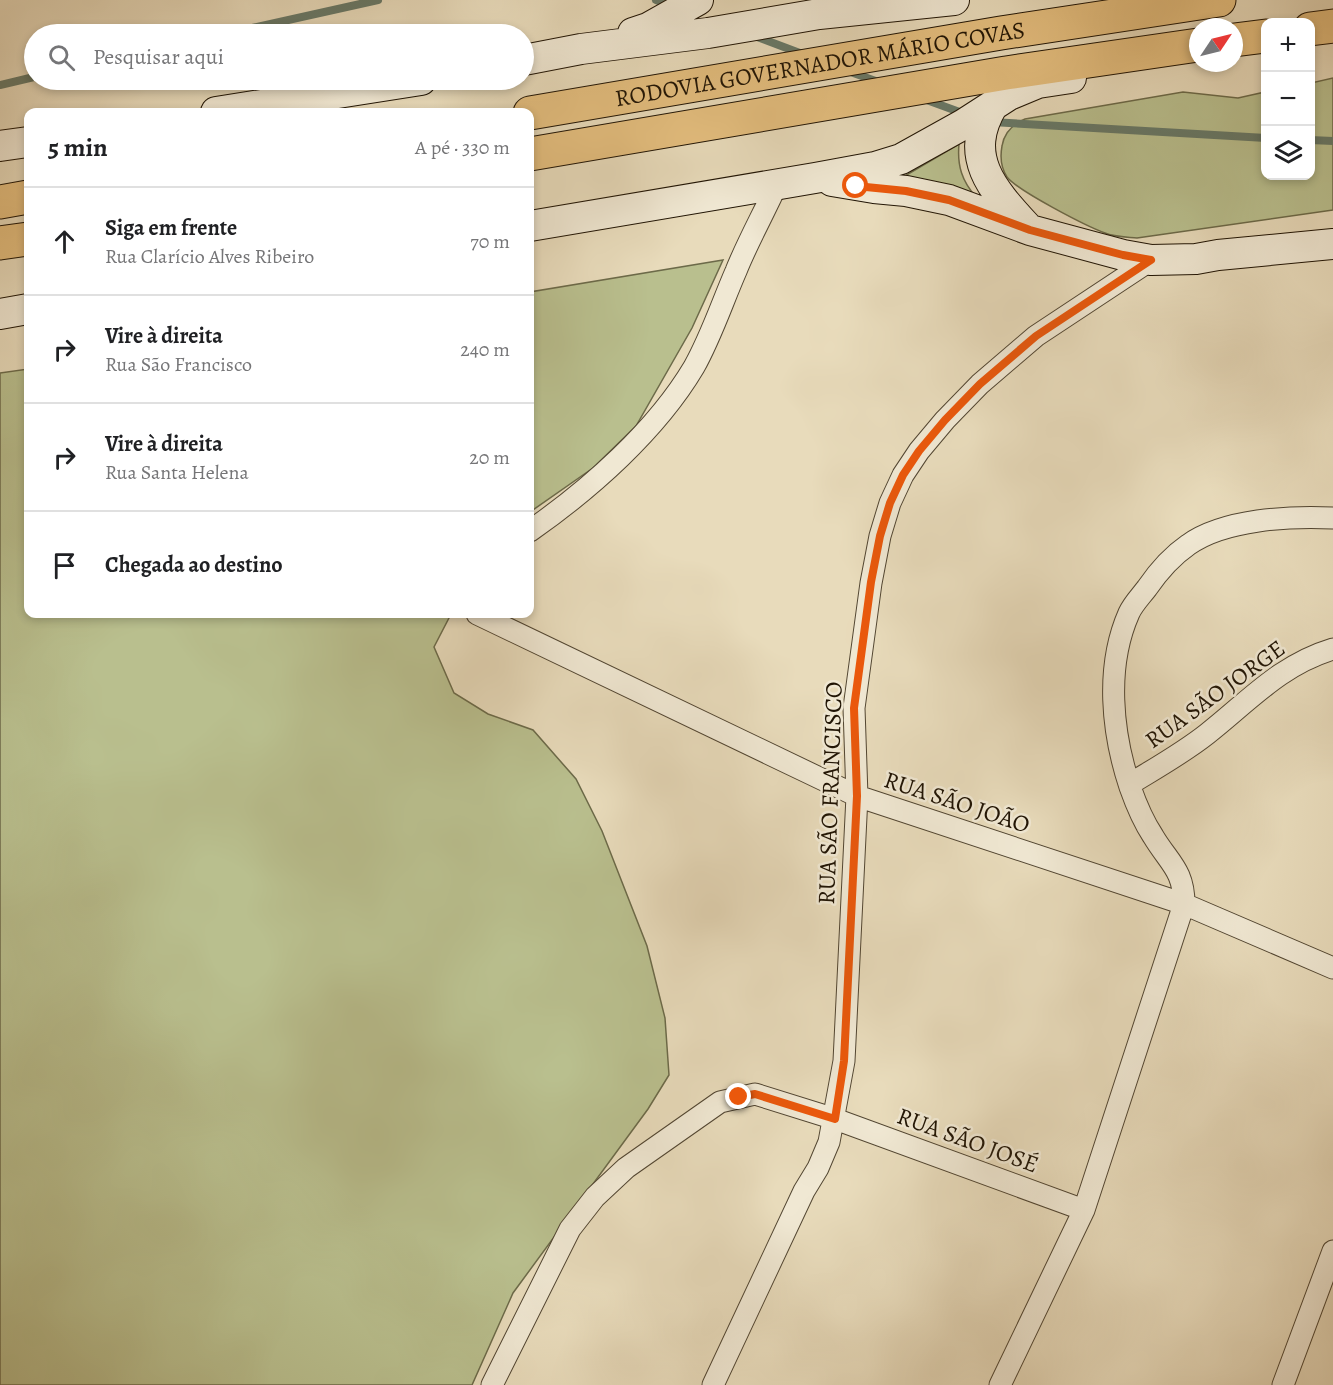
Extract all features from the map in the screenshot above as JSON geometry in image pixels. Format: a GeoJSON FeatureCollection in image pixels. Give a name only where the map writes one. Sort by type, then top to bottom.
{"type":"FeatureCollection","features":[{"type":"Feature","properties":{"kind":"highway","name":"RODOVIA GOVERNADOR MÁRIO COVAS"},"geometry":{"type":"LineString","coordinates":[[534,112],[1001,33],[1219,0]]}},
{"type":"Feature","properties":{"kind":"highway"},"geometry":{"type":"LineString","coordinates":[[1315,28],[1333,26]]}},
{"type":"Feature","properties":{"kind":"highway"},"geometry":{"type":"LineString","coordinates":[[1243,39],[1261,37]]}},
{"type":"Feature","properties":{"kind":"highway","name":"RODOVIA GOVERNADOR MÁRIO COVAS"},"geometry":{"type":"LineString","coordinates":[[534,153],[1006,73],[1189,46]]}},
{"type":"Feature","properties":{"kind":"highway"},"geometry":{"type":"LineString","coordinates":[[0,202],[24,199]]}},
{"type":"Feature","properties":{"kind":"highway"},"geometry":{"type":"LineString","coordinates":[[0,243],[24,239]]}},
{"type":"Feature","properties":{"kind":"main road"},"geometry":{"type":"LineString","coordinates":[[581,49],[648,28],[698,0]]}},
{"type":"Feature","properties":{"kind":"main road"},"geometry":{"type":"LineString","coordinates":[[534,58],[581,49],[708,33],[819,14],[954,0]]}},
{"type":"Feature","properties":{"kind":"main road"},"geometry":{"type":"LineString","coordinates":[[1243,51],[1261,48]]}},
{"type":"Feature","properties":{"kind":"main road"},"geometry":{"type":"LineString","coordinates":[[534,225],[875,167],[901,159],[1009,95],[1038,83],[1189,59]]}},
{"type":"Feature","properties":{"kind":"main road"},"geometry":{"type":"LineString","coordinates":[[242,108],[357,90]]}},
{"type":"Feature","properties":{"kind":"main road"},"geometry":{"type":"LineString","coordinates":[[993,105],[981,131],[979,145],[981,159],[989,181],[999,196],[1030,230]]}},
{"type":"Feature","properties":{"kind":"main road"},"geometry":{"type":"LineString","coordinates":[[0,146],[24,143]]}},
{"type":"Feature","properties":{"kind":"main road"},"geometry":{"type":"LineString","coordinates":[[815,178],[874,189],[906,191],[949,200],[1030,230],[1123,255],[1151,260],[1196,259],[1333,244]]}},
{"type":"Feature","properties":{"kind":"main road"},"geometry":{"type":"LineString","coordinates":[[1278,249],[1333,256]]}},
{"type":"Feature","properties":{"kind":"main road"},"geometry":{"type":"LineString","coordinates":[[0,314],[24,310]]}},
{"type":"Feature","properties":{"kind":"street"},"geometry":{"type":"LineString","coordinates":[[534,528],[575,497],[624,452],[651,424],[693,369],[777,184]]}},
{"type":"Feature","properties":{"kind":"street","name":"RUA SÃO FRANCISCO"},"geometry":{"type":"LineString","coordinates":[[713,1385],[804,1191],[818,1168],[829,1142],[835,1119],[844,1061],[857,796],[854,708],[871,582],[880,536],[890,503],[903,475],[919,451],[945,420],[1005,362],[1065,316],[1151,260]]}},
{"type":"Feature","properties":{"kind":"street"},"geometry":{"type":"LineString","coordinates":[[1000,1385],[1084,1210],[1184,904],[1184,889],[1178,872],[1152,835],[1130,784],[1117,737],[1114,680],[1116,656],[1130,612],[1156,575],[1188,545],[1207,535],[1257,520],[1333,518]]}},
{"type":"Feature","properties":{"kind":"street","name":"RUA SÃO JOÃO"},"geometry":{"type":"LineString","coordinates":[[485,618],[857,796],[1184,904],[1333,968]]}},
{"type":"Feature","properties":{"kind":"street","name":"RUA SÃO JORGE"},"geometry":{"type":"LineString","coordinates":[[1130,784],[1209,733],[1239,706],[1294,665],[1316,654],[1333,649]]}},
{"type":"Feature","properties":{"kind":"street","name":"RUA SÃO JOSÉ"},"geometry":{"type":"LineString","coordinates":[[492,1385],[570,1229],[595,1197],[626,1168],[720,1102],[755,1094],[835,1119],[1084,1210]]}},
{"type":"Feature","properties":{"kind":"street"},"geometry":{"type":"LineString","coordinates":[[1283,1385],[1333,1251]]}},
{"type":"Feature","properties":{"kind":"green space"},"geometry":{"type":"Polygon","coordinates":[[[1333,78],[1333,210],[1137,238],[1116,236],[1083,223],[1038,199],[1007,177],[1002,166],[1003,141],[1013,126],[1025,119],[1183,92],[1238,98],[1261,93],[1261,180],[1315,180],[1315,82],[1333,78]]]}},
{"type":"Feature","properties":{"kind":"green space"},"geometry":{"type":"Polygon","coordinates":[[[959,144],[962,173],[976,197],[903,177],[959,144]]]}},
{"type":"Feature","properties":{"kind":"green space"},"geometry":{"type":"Polygon","coordinates":[[[723,260],[692,328],[636,426],[593,468],[534,509],[534,291],[723,260]]]}},
{"type":"Feature","properties":{"kind":"green space"},"geometry":{"type":"Polygon","coordinates":[[[24,370],[24,618],[449,618],[434,647],[454,693],[488,714],[533,730],[576,779],[602,831],[647,946],[665,1018],[669,1075],[648,1109],[513,1293],[472,1385],[0,1385],[0,373],[24,370]]]}},
{"type":"Feature","properties":{"kind":"waterway"},"geometry":{"type":"LineString","coordinates":[[270,24],[378,0]]}},
{"type":"Feature","properties":{"kind":"waterway"},"geometry":{"type":"LineString","coordinates":[[656,0],[672,6]]}},
{"type":"Feature","properties":{"kind":"waterway"},"geometry":{"type":"LineString","coordinates":[[752,35],[805,55]]}},
{"type":"Feature","properties":{"kind":"waterway"},"geometry":{"type":"LineString","coordinates":[[848,71],[881,83]]}},
{"type":"Feature","properties":{"kind":"waterway"},"geometry":{"type":"LineString","coordinates":[[0,85],[24,79]]}},
{"type":"Feature","properties":{"kind":"waterway"},"geometry":{"type":"LineString","coordinates":[[924,99],[965,114]]}},
{"type":"Feature","properties":{"kind":"waterway"},"geometry":{"type":"LineString","coordinates":[[992,122],[1261,138]]}},
{"type":"Feature","properties":{"kind":"waterway"},"geometry":{"type":"LineString","coordinates":[[1315,140],[1333,141]]}},
{"type":"Feature","properties":{"kind":"route"},"geometry":{"type":"LineString","coordinates":[[739,1097],[755,1094],[773,1098],[835,1119],[844,1061],[857,796],[854,708],[871,582],[880,536],[890,503],[903,475],[919,451],[945,420],[1005,362],[1036,336],[1151,260],[1123,255],[1030,230],[949,200],[906,191],[856,186]]}}]}
